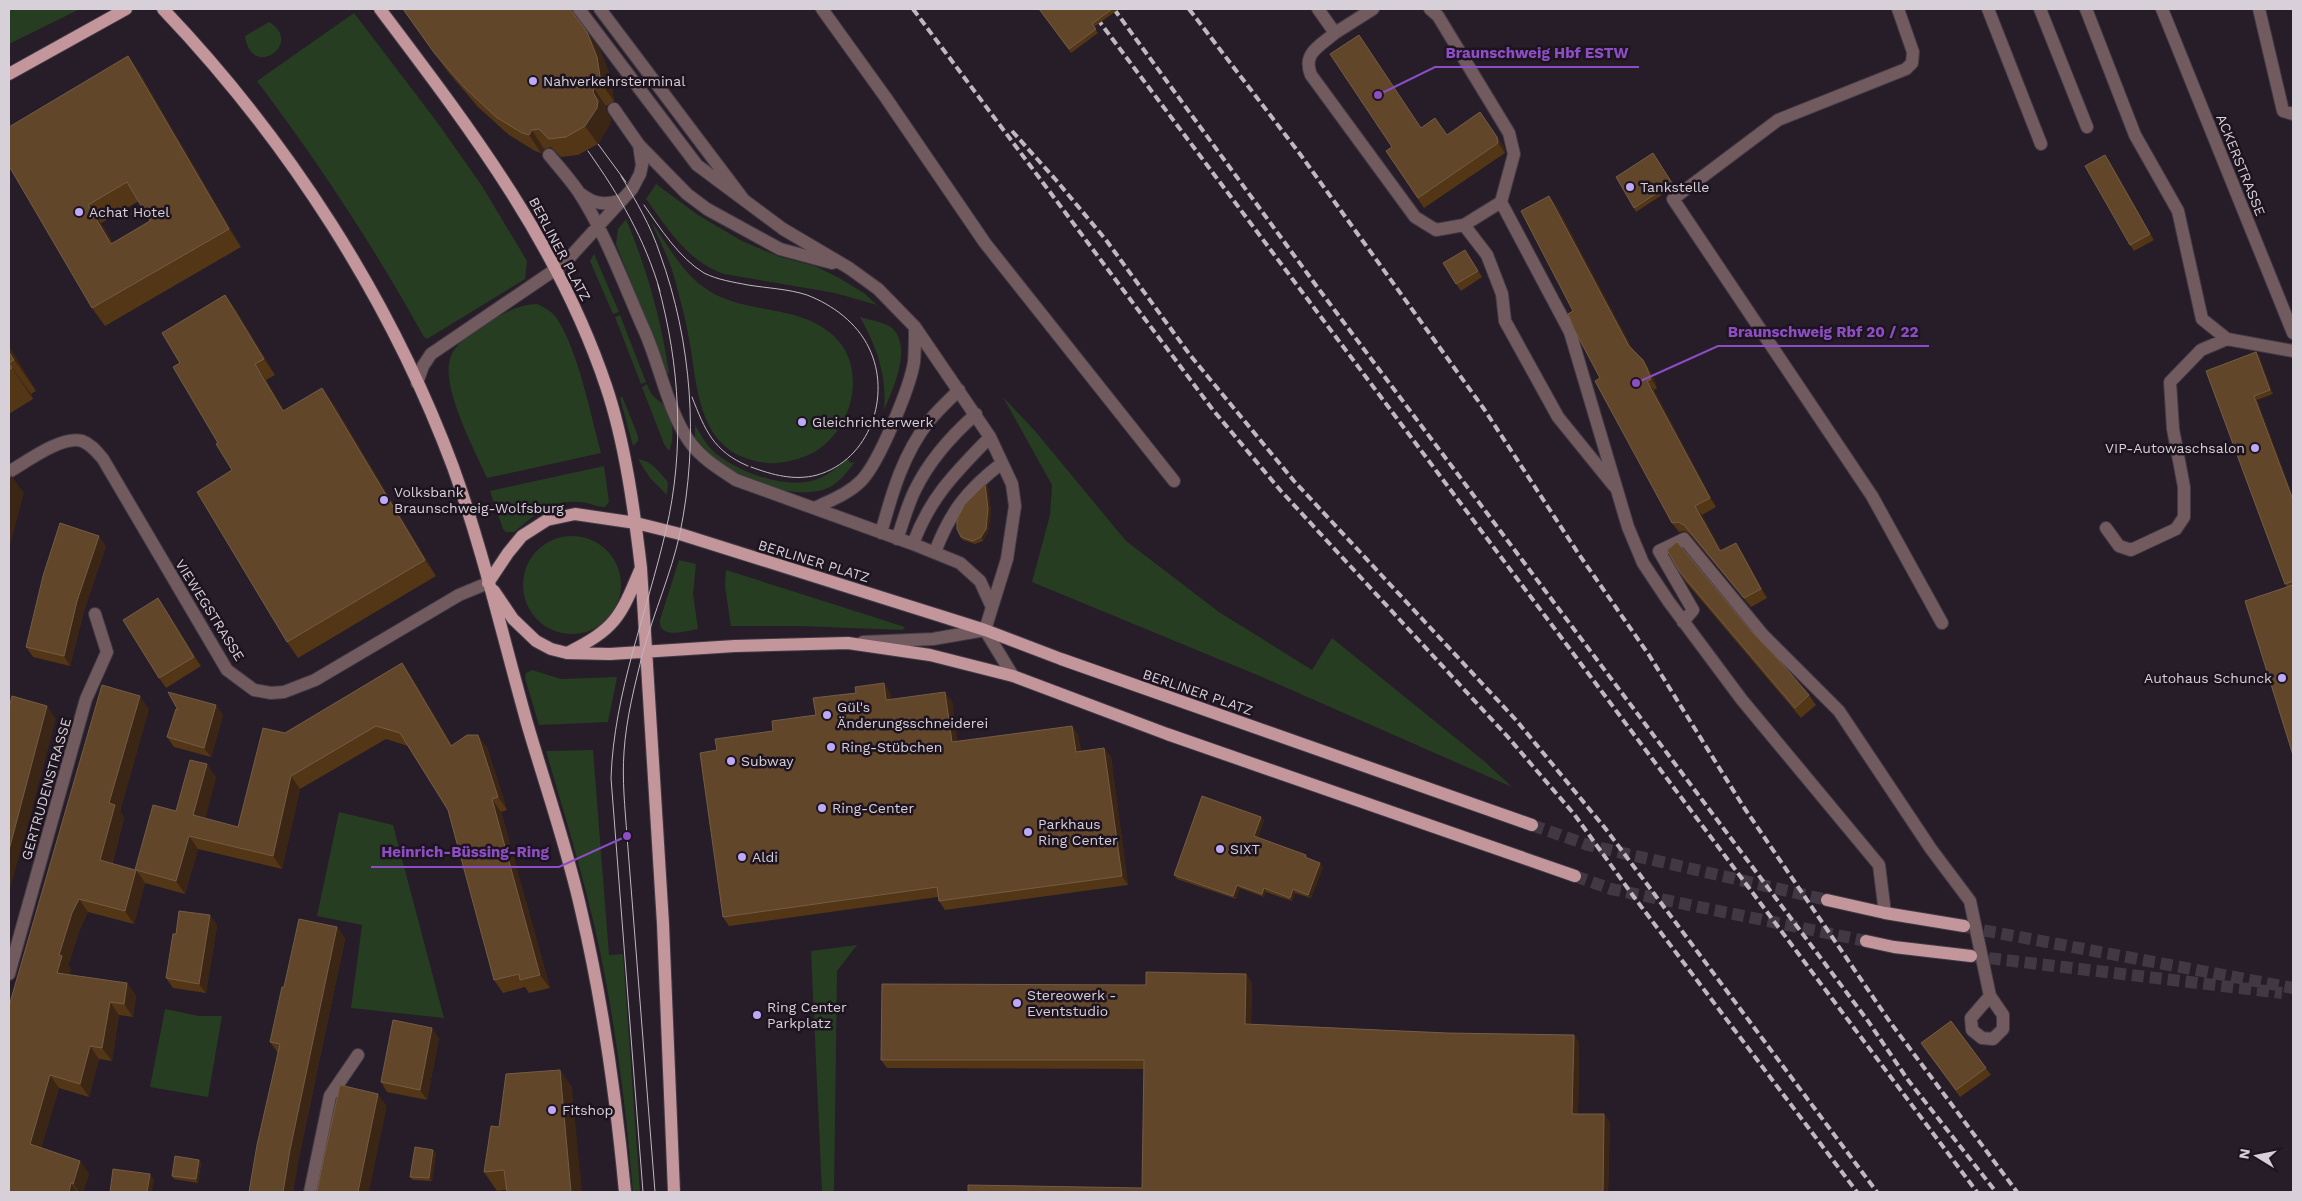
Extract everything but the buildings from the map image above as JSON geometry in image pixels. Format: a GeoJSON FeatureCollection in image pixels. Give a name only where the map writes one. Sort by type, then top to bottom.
{"type":"FeatureCollection","features":[{"type":"Feature","properties":{"kind":"main road"},"geometry":{"type":"LineString","coordinates":[[9,74],[126,9]]}},
{"type":"Feature","properties":{"kind":"main road"},"geometry":{"type":"LineString","coordinates":[[163,9],[192,39],[247,106],[318,206],[385,317],[417,383],[452,465],[488,583],[581,908],[609,1054],[619,1124],[624,1192]]}},
{"type":"Feature","properties":{"kind":"main road","name":"BERLINER PLATZ"},"geometry":{"type":"LineString","coordinates":[[380,9],[454,108],[514,195],[556,269],[606,386],[624,456],[636,523],[680,534],[985,630],[1061,659],[1532,825]]}},
{"type":"Feature","properties":{"kind":"main road"},"geometry":{"type":"LineString","coordinates":[[488,583],[508,552],[522,536],[547,520],[575,514],[636,523],[641,568],[663,924],[674,1192]]}},
{"type":"Feature","properties":{"kind":"main road"},"geometry":{"type":"LineString","coordinates":[[567,653],[591,641],[609,628],[620,615],[641,568]]}},
{"type":"Feature","properties":{"kind":"main road"},"geometry":{"type":"LineString","coordinates":[[488,583],[513,619],[536,641],[551,649],[586,655],[848,643],[930,654],[1013,676],[1176,738],[1575,876]]}},
{"type":"Feature","properties":{"kind":"main road"},"geometry":{"type":"LineString","coordinates":[[1827,900],[1885,913],[1964,926]]}},
{"type":"Feature","properties":{"kind":"main road"},"geometry":{"type":"LineString","coordinates":[[1866,941],[1971,956]]}},
{"type":"Feature","properties":{"kind":"street"},"geometry":{"type":"LineString","coordinates":[[579,9],[696,165],[783,229],[849,268],[878,290],[915,327],[976,414],[1012,484],[1015,506],[1006,559],[985,630],[1013,676]]}},
{"type":"Feature","properties":{"kind":"street"},"geometry":{"type":"LineString","coordinates":[[600,9],[744,200]]}},
{"type":"Feature","properties":{"kind":"street"},"geometry":{"type":"LineString","coordinates":[[822,9],[886,98],[985,243],[1174,480]]}},
{"type":"Feature","properties":{"kind":"street"},"geometry":{"type":"LineString","coordinates":[[1318,9],[1334,33]]}},
{"type":"Feature","properties":{"kind":"street"},"geometry":{"type":"LineString","coordinates":[[1373,9],[1334,33],[1308,57],[1307,65],[1311,75],[1415,217],[1436,230],[1464,225],[1501,202],[1514,154],[1509,133],[1438,16],[1430,9]]}},
{"type":"Feature","properties":{"kind":"street"},"geometry":{"type":"LineString","coordinates":[[1898,9],[1914,52],[1912,64],[1906,69],[1778,120],[1673,199],[1872,496],[1942,622]]}},
{"type":"Feature","properties":{"kind":"street"},"geometry":{"type":"LineString","coordinates":[[1988,9],[2041,144]]}},
{"type":"Feature","properties":{"kind":"street"},"geometry":{"type":"LineString","coordinates":[[2040,9],[2087,127]]}},
{"type":"Feature","properties":{"kind":"street"},"geometry":{"type":"LineString","coordinates":[[2086,9],[2135,135],[2178,211],[2202,318],[2227,339],[2293,351]]}},
{"type":"Feature","properties":{"kind":"street","name":"ACKERSTRASSE"},"geometry":{"type":"LineString","coordinates":[[2162,9],[2293,333]]}},
{"type":"Feature","properties":{"kind":"street"},"geometry":{"type":"LineString","coordinates":[[2259,9],[2283,111],[2293,114]]}},
{"type":"Feature","properties":{"kind":"street"},"geometry":{"type":"LineString","coordinates":[[614,109],[639,145],[682,189],[707,209],[780,249],[849,268]]}},
{"type":"Feature","properties":{"kind":"street"},"geometry":{"type":"LineString","coordinates":[[417,383],[423,366],[431,354],[556,269],[598,228],[622,200],[640,174],[642,164],[639,145]]}},
{"type":"Feature","properties":{"kind":"street"},"geometry":{"type":"LineString","coordinates":[[549,155],[578,190],[589,200],[599,204],[609,204],[622,200]]}},
{"type":"Feature","properties":{"kind":"street"},"geometry":{"type":"LineString","coordinates":[[578,190],[598,228],[646,335],[678,421],[690,442],[717,468],[736,480],[935,552],[960,563],[980,581],[991,605]]}},
{"type":"Feature","properties":{"kind":"street"},"geometry":{"type":"LineString","coordinates":[[1501,202],[1570,332],[1628,527],[1643,563],[1683,622],[1742,700],[1879,865],[1885,913]]}},
{"type":"Feature","properties":{"kind":"street"},"geometry":{"type":"LineString","coordinates":[[1464,225],[1487,255],[1502,294],[1506,321],[1558,416],[1618,490]]}},
{"type":"Feature","properties":{"kind":"street"},"geometry":{"type":"LineString","coordinates":[[815,508],[845,494],[862,480],[880,453],[899,409],[914,363],[915,327]]}},
{"type":"Feature","properties":{"kind":"street"},"geometry":{"type":"LineString","coordinates":[[2106,528],[2119,546],[2131,550],[2176,529],[2184,516],[2184,487],[2173,429],[2170,382],[2201,350],[2227,339]]}},
{"type":"Feature","properties":{"kind":"street"},"geometry":{"type":"LineString","coordinates":[[881,533],[895,483],[916,440],[930,419],[959,390]]}},
{"type":"Feature","properties":{"kind":"street"},"geometry":{"type":"LineString","coordinates":[[897,539],[915,490],[928,468],[952,435],[976,414]]}},
{"type":"Feature","properties":{"kind":"street"},"geometry":{"type":"LineString","coordinates":[[913,544],[922,519],[931,503],[959,468],[990,438]]}},
{"type":"Feature","properties":{"kind":"street","name":"VIEWEGSTRASSE"},"geometry":{"type":"LineString","coordinates":[[9,472],[59,443],[70,440],[82,441],[93,448],[103,459],[227,670],[254,690],[271,693],[284,692],[315,680],[459,595],[488,583]]}},
{"type":"Feature","properties":{"kind":"street"},"geometry":{"type":"LineString","coordinates":[[935,552],[945,526],[964,499],[978,482],[1002,464]]}},
{"type":"Feature","properties":{"kind":"street"},"geometry":{"type":"LineString","coordinates":[[1683,622],[1693,610],[1659,551],[1684,539],[1763,635],[1839,711],[1931,849],[1970,901],[1990,996]]}},
{"type":"Feature","properties":{"kind":"street","name":"GERTRUDENSTRASSE"},"geometry":{"type":"LineString","coordinates":[[9,974],[86,699],[107,652],[95,614]]}},
{"type":"Feature","properties":{"kind":"street"},"geometry":{"type":"LineString","coordinates":[[848,643],[933,639],[985,630]]}},
{"type":"Feature","properties":{"kind":"street"},"geometry":{"type":"LineString","coordinates":[[310,1192],[330,1096],[358,1055]]}},
{"type":"Feature","properties":{"kind":"green space"},"geometry":{"type":"Polygon","coordinates":[[[9,9],[80,9],[9,44],[9,9]]]}},
{"type":"Feature","properties":{"kind":"green space"},"geometry":{"type":"Polygon","coordinates":[[[354,13],[437,122],[482,186],[527,261],[525,279],[427,339],[424,337],[386,271],[345,206],[257,81],[354,13]]]}},
{"type":"Feature","properties":{"kind":"green space"},"geometry":{"type":"Polygon","coordinates":[[[269,22],[279,30],[281,39],[279,48],[273,54],[265,57],[256,56],[249,49],[245,36],[269,22]]]}},
{"type":"Feature","properties":{"kind":"green space"},"geometry":{"type":"Polygon","coordinates":[[[656,184],[698,215],[742,241],[780,257],[815,266],[864,293],[877,305],[835,293],[724,274],[711,268],[699,261],[679,243],[646,199],[656,184]]]}},
{"type":"Feature","properties":{"kind":"green space"},"geometry":{"type":"Polygon","coordinates":[[[626,219],[652,294],[666,353],[669,373],[667,374],[616,244],[618,229],[626,219]]]}},
{"type":"Feature","properties":{"kind":"green space"},"geometry":{"type":"Polygon","coordinates":[[[651,221],[687,272],[702,286],[732,301],[783,312],[815,323],[829,332],[842,345],[849,360],[853,377],[848,411],[840,427],[816,451],[792,461],[763,463],[743,457],[728,448],[716,437],[708,423],[697,390],[686,325],[674,276],[651,221]]]}},
{"type":"Feature","properties":{"kind":"green space"},"geometry":{"type":"Polygon","coordinates":[[[594,254],[619,312],[613,314],[590,261],[594,254]]]}},
{"type":"Feature","properties":{"kind":"green space"},"geometry":{"type":"Polygon","coordinates":[[[537,304],[547,309],[556,317],[571,347],[583,383],[601,453],[487,478],[461,419],[450,386],[450,359],[460,343],[474,331],[510,311],[522,306],[537,304]]]}},
{"type":"Feature","properties":{"kind":"green space"},"geometry":{"type":"Polygon","coordinates":[[[620,315],[646,382],[641,384],[615,317],[620,315]]]}},
{"type":"Feature","properties":{"kind":"green space"},"geometry":{"type":"Polygon","coordinates":[[[860,317],[893,329],[901,347],[899,369],[884,410],[884,385],[880,362],[860,317]]]}},
{"type":"Feature","properties":{"kind":"green space"},"geometry":{"type":"Polygon","coordinates":[[[647,384],[654,396],[667,409],[671,418],[672,436],[669,451],[664,444],[642,387],[647,384]]]}},
{"type":"Feature","properties":{"kind":"green space"},"geometry":{"type":"Polygon","coordinates":[[[622,396],[638,436],[638,441],[633,446],[620,398],[622,396]]]}},
{"type":"Feature","properties":{"kind":"green space"},"geometry":{"type":"Polygon","coordinates":[[[1003,397],[1035,431],[1126,541],[1219,612],[1312,670],[1332,638],[1484,761],[1512,787],[1262,677],[1032,582],[1050,515],[1052,485],[1003,397]]]}},
{"type":"Feature","properties":{"kind":"green space"},"geometry":{"type":"Polygon","coordinates":[[[695,425],[709,447],[722,458],[761,477],[789,482],[803,482],[824,476],[847,459],[851,463],[855,462],[840,480],[828,488],[816,491],[787,491],[742,476],[719,462],[695,438],[695,425]]]}},
{"type":"Feature","properties":{"kind":"green space"},"geometry":{"type":"Polygon","coordinates":[[[638,459],[651,465],[668,482],[667,495],[650,478],[638,459]]]}},
{"type":"Feature","properties":{"kind":"green space"},"geometry":{"type":"Polygon","coordinates":[[[604,466],[609,502],[605,507],[582,502],[559,503],[543,510],[514,532],[506,532],[503,529],[490,491],[604,466]]]}},
{"type":"Feature","properties":{"kind":"green space"},"geometry":{"type":"Polygon","coordinates":[[[572,536],[591,540],[606,551],[617,566],[621,585],[617,604],[606,619],[591,630],[572,634],[553,630],[538,619],[527,604],[523,585],[527,566],[538,551],[553,540],[572,536]]]}},
{"type":"Feature","properties":{"kind":"green space"},"geometry":{"type":"Polygon","coordinates":[[[679,560],[696,564],[693,594],[698,629],[674,633],[663,630],[660,620],[679,560]]]}},
{"type":"Feature","properties":{"kind":"green space"},"geometry":{"type":"Polygon","coordinates":[[[726,570],[905,627],[903,630],[800,626],[731,626],[725,587],[726,570]]]}},
{"type":"Feature","properties":{"kind":"green space"},"geometry":{"type":"Polygon","coordinates":[[[532,670],[561,679],[617,677],[608,722],[539,725],[525,678],[526,673],[532,670]]]}},
{"type":"Feature","properties":{"kind":"green space"},"geometry":{"type":"Polygon","coordinates":[[[593,750],[609,955],[623,954],[640,1192],[633,1192],[619,1060],[594,923],[546,751],[593,750]]]}},
{"type":"Feature","properties":{"kind":"green space"},"geometry":{"type":"Polygon","coordinates":[[[339,812],[393,825],[444,1018],[351,1008],[362,925],[317,916],[339,812]]]}},
{"type":"Feature","properties":{"kind":"green space"},"geometry":{"type":"Polygon","coordinates":[[[857,945],[837,971],[834,1192],[822,1192],[811,951],[857,945]]]}},
{"type":"Feature","properties":{"kind":"green space"},"geometry":{"type":"Polygon","coordinates":[[[165,1009],[199,1016],[222,1016],[208,1097],[150,1087],[165,1009]]]}},
{"type":"Feature","properties":{"kind":"tunnel"},"geometry":{"type":"LineString","coordinates":[[1532,825],[1588,845],[1827,900]]}},
{"type":"Feature","properties":{"kind":"tunnel"},"geometry":{"type":"LineString","coordinates":[[1575,876],[1611,889],[1866,941]]}},
{"type":"Feature","properties":{"kind":"tunnel"},"geometry":{"type":"LineString","coordinates":[[1966,927],[2293,988]]}},
{"type":"Feature","properties":{"kind":"tunnel"},"geometry":{"type":"LineString","coordinates":[[1971,956],[2282,993]]}},
{"type":"Feature","properties":{"kind":"tram line"},"geometry":{"type":"LineString","coordinates":[[598,144],[626,182]]}},
{"type":"Feature","properties":{"kind":"tram line"},"geometry":{"type":"LineString","coordinates":[[588,151],[610,184],[639,235],[660,291]]}},
{"type":"Feature","properties":{"kind":"tram line"},"geometry":{"type":"LineString","coordinates":[[621,176],[638,204],[652,234],[671,287],[679,322],[689,392],[689,463],[680,533],[640,664],[629,714],[623,763],[625,815],[655,1192]]}},
{"type":"Feature","properties":{"kind":"tram line"},"geometry":{"type":"LineString","coordinates":[[644,205],[678,251],[704,273],[748,285],[793,291],[817,299],[851,323],[869,348],[876,366],[877,405],[872,424],[863,441],[851,455],[835,467],[808,477],[784,476],[751,467]]}},
{"type":"Feature","properties":{"kind":"tram line"},"geometry":{"type":"LineString","coordinates":[[643,1192],[611,778],[613,746],[618,715],[632,653],[666,530],[676,469],[678,438],[675,376],[671,346],[658,285]]}},
{"type":"Feature","properties":{"kind":"tram line"},"geometry":{"type":"LineString","coordinates":[[692,397],[701,420],[718,446],[726,454],[748,466]]}},
{"type":"Feature","properties":{"kind":"railway"},"geometry":{"type":"LineString","coordinates":[[913,9],[1213,410],[1281,491],[1507,736],[1574,814],[1634,897],[1857,1192]]}},
{"type":"Feature","properties":{"kind":"railway"},"geometry":{"type":"LineString","coordinates":[[1090,9],[1977,1192]]}},
{"type":"Feature","properties":{"kind":"railway"},"geometry":{"type":"LineString","coordinates":[[1114,9],[1315,284],[1868,1021],[1908,1080],[1996,1192]]}},
{"type":"Feature","properties":{"kind":"railway"},"geometry":{"type":"LineString","coordinates":[[1189,9],[1300,154],[1484,409],[1578,553],[1649,655],[1743,806],[1890,1022],[2017,1192]]}},
{"type":"Feature","properties":{"kind":"railway"},"geometry":{"type":"LineString","coordinates":[[1012,131],[1106,240],[1190,355],[1294,481],[1516,720],[1605,828],[1877,1192]]}},
{"type":"Feature","properties":{"kind":"place","name":"Nahverkehrsterminal"},"geometry":{"type":"Point","coordinates":[533,81]}},
{"type":"Feature","properties":{"kind":"place","name":"Braunschweig Hbf ESTW"},"geometry":{"type":"Point","coordinates":[1378,95]}},
{"type":"Feature","properties":{"kind":"place","name":"Tankstelle"},"geometry":{"type":"Point","coordinates":[1630,187]}},
{"type":"Feature","properties":{"kind":"place","name":"Achat Hotel"},"geometry":{"type":"Point","coordinates":[79,212]}},
{"type":"Feature","properties":{"kind":"place","name":"Braunschweig Rbf 20 / 22"},"geometry":{"type":"Point","coordinates":[1636,383]}},
{"type":"Feature","properties":{"kind":"place","name":"Gleichrichterwerk"},"geometry":{"type":"Point","coordinates":[802,422]}},
{"type":"Feature","properties":{"kind":"place","name":"VIP-Autowaschsalon"},"geometry":{"type":"Point","coordinates":[2255,448]}},
{"type":"Feature","properties":{"kind":"place","name":"Volksbank Braunschweig-Wolfsburg"},"geometry":{"type":"Point","coordinates":[384,500]}},
{"type":"Feature","properties":{"kind":"place","name":"Autohaus Schunck"},"geometry":{"type":"Point","coordinates":[2282,678]}},
{"type":"Feature","properties":{"kind":"place","name":"Gül's Änderungsschneiderei"},"geometry":{"type":"Point","coordinates":[827,715]}},
{"type":"Feature","properties":{"kind":"place","name":"Ring-Stübchen"},"geometry":{"type":"Point","coordinates":[831,747]}},
{"type":"Feature","properties":{"kind":"place","name":"Subway"},"geometry":{"type":"Point","coordinates":[731,761]}},
{"type":"Feature","properties":{"kind":"place","name":"Ring-Center"},"geometry":{"type":"Point","coordinates":[822,808]}},
{"type":"Feature","properties":{"kind":"place","name":"Parkhaus Ring Center"},"geometry":{"type":"Point","coordinates":[1028,832]}},
{"type":"Feature","properties":{"kind":"place","name":"Heinrich-Büssing-Ring"},"geometry":{"type":"Point","coordinates":[627,836]}},
{"type":"Feature","properties":{"kind":"place","name":"SIXT"},"geometry":{"type":"Point","coordinates":[1220,849]}},
{"type":"Feature","properties":{"kind":"place","name":"Aldi"},"geometry":{"type":"Point","coordinates":[742,857]}},
{"type":"Feature","properties":{"kind":"place","name":"Stereowerk - Eventstudio"},"geometry":{"type":"Point","coordinates":[1017,1003]}},
{"type":"Feature","properties":{"kind":"place","name":"Ring Center Parkplatz"},"geometry":{"type":"Point","coordinates":[757,1015]}},
{"type":"Feature","properties":{"kind":"place","name":"Fitshop"},"geometry":{"type":"Point","coordinates":[552,1110]}}]}
